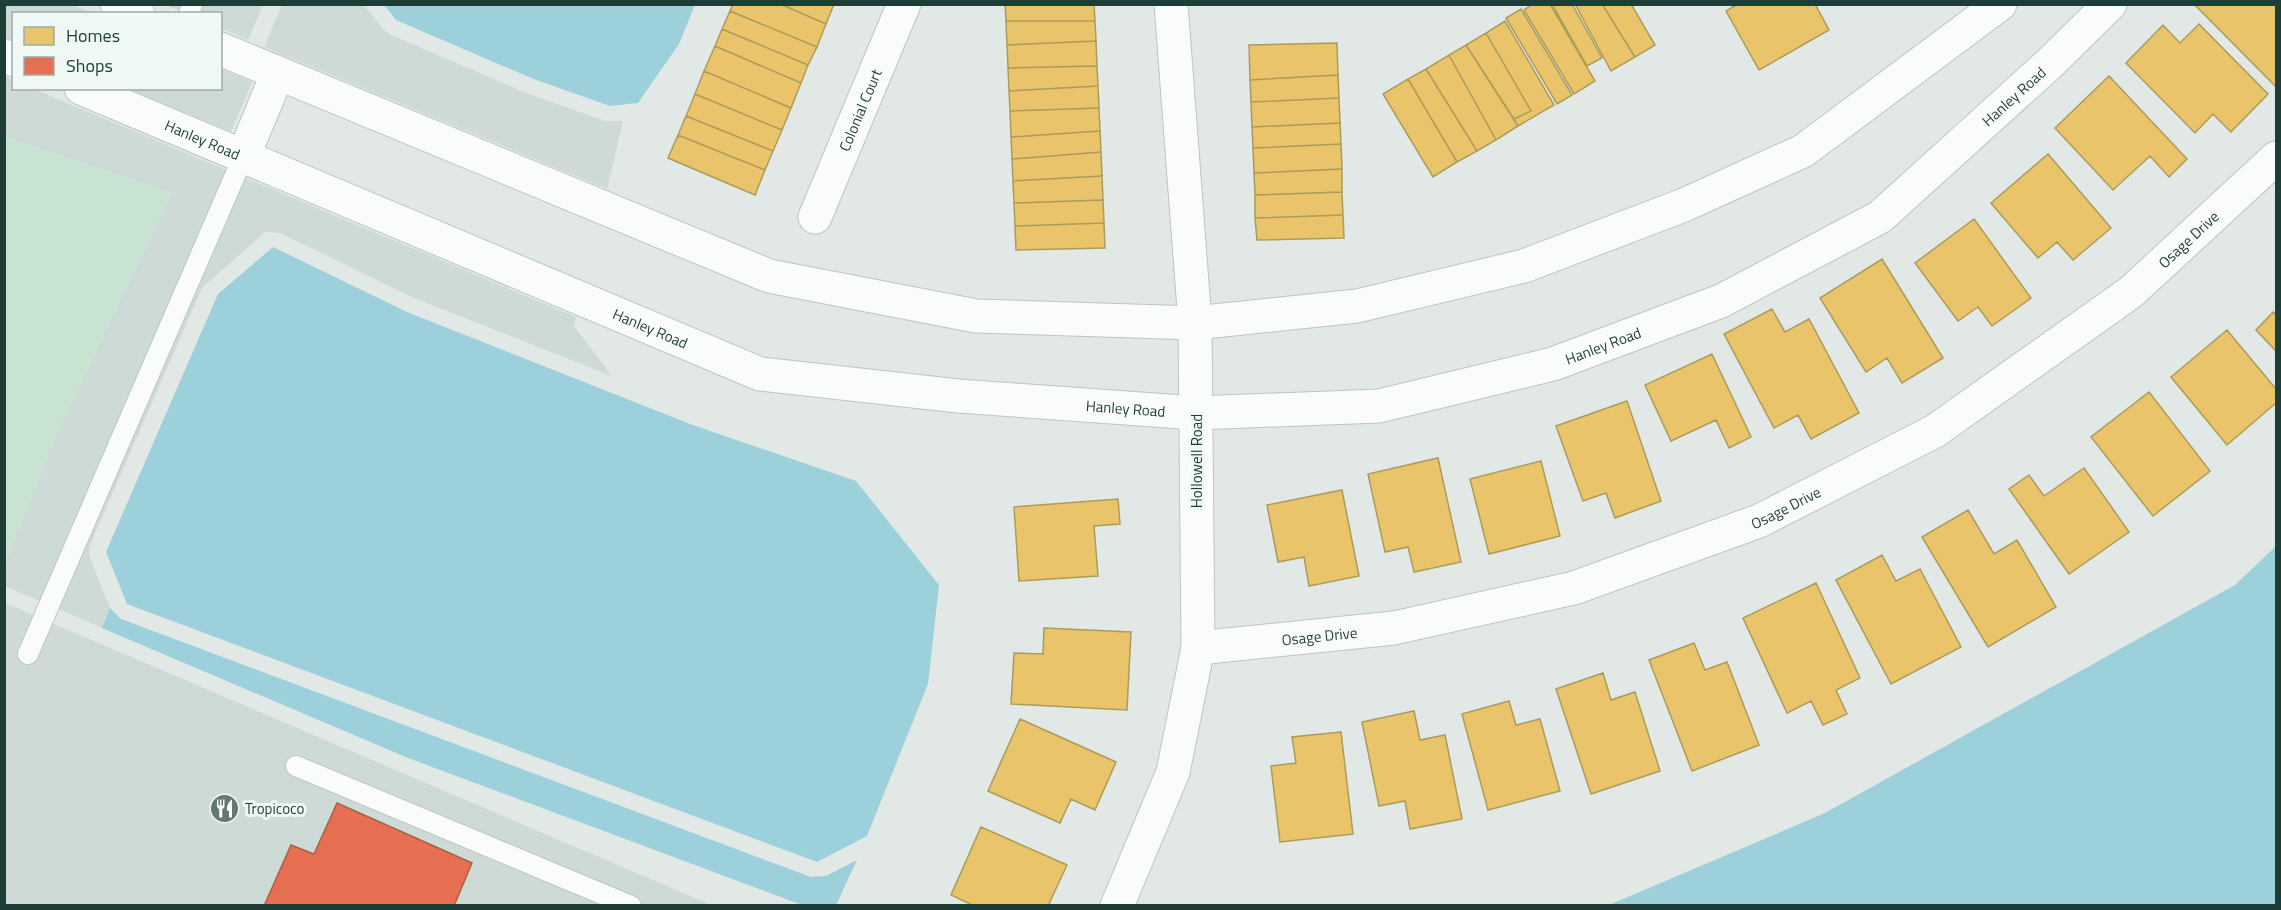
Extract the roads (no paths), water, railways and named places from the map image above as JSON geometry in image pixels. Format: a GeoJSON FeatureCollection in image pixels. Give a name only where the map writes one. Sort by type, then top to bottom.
{"type":"FeatureCollection","features":[{"type":"Feature","properties":{"kind":"main road"},"geometry":{"type":"LineString","coordinates":[[117,4],[134,12]]}},
{"type":"Feature","properties":{"kind":"main road","name":"Colonial Court"},"geometry":{"type":"LineString","coordinates":[[815,217],[904,4]]}},
{"type":"Feature","properties":{"kind":"main road","name":"Hollowell Road"},"geometry":{"type":"LineString","coordinates":[[1117,906],[1173,772],[1198,648],[1195,323],[1171,4]]}},
{"type":"Feature","properties":{"kind":"main road"},"geometry":{"type":"LineString","coordinates":[[222,50],[769,276],[976,316],[1195,323],[1357,306],[1513,268],[1684,205],[1803,151],[2000,4]]}},
{"type":"Feature","properties":{"kind":"main road","name":"Hanley Road"},"geometry":{"type":"LineString","coordinates":[[86,90],[760,374],[958,396],[1196,413],[1379,406],[1553,364],[1721,301],[1880,217],[2049,64],[2110,4]]}},
{"type":"Feature","properties":{"kind":"main road"},"geometry":{"type":"LineString","coordinates":[[243,157],[278,73]]}},
{"type":"Feature","properties":{"kind":"main road","name":"Osage Drive"},"geometry":{"type":"LineString","coordinates":[[1198,648],[1394,628],[1574,588],[1759,521],[1935,431],[2131,292],[2277,158]]}},
{"type":"Feature","properties":{"kind":"lane"},"geometry":{"type":"LineString","coordinates":[[28,654],[243,157]]}},
{"type":"Feature","properties":{"kind":"lane"},"geometry":{"type":"LineString","coordinates":[[296,766],[631,906]]}},
{"type":"Feature","properties":{"kind":"water"},"geometry":{"type":"Polygon","coordinates":[[[384,5],[695,5],[679,44],[638,103],[610,106],[531,78],[396,20],[384,5]]]}},
{"type":"Feature","properties":{"kind":"water"},"geometry":{"type":"Polygon","coordinates":[[[273,247],[407,312],[690,424],[856,481],[939,585],[928,684],[867,836],[817,862],[127,604],[106,552],[218,294],[273,247]]]}},
{"type":"Feature","properties":{"kind":"water"},"geometry":{"type":"Polygon","coordinates":[[[2276,546],[2276,905],[1609,905],[1825,813],[2235,585],[2276,546]]]}},
{"type":"Feature","properties":{"kind":"water"},"geometry":{"type":"Polygon","coordinates":[[[110,608],[121,619],[811,877],[826,876],[857,860],[836,905],[802,905],[408,758],[102,628],[110,608]]]}},
{"type":"Feature","properties":{"kind":"place","name":"Tropicoco"},"geometry":{"type":"Point","coordinates":[224,808]}}]}
